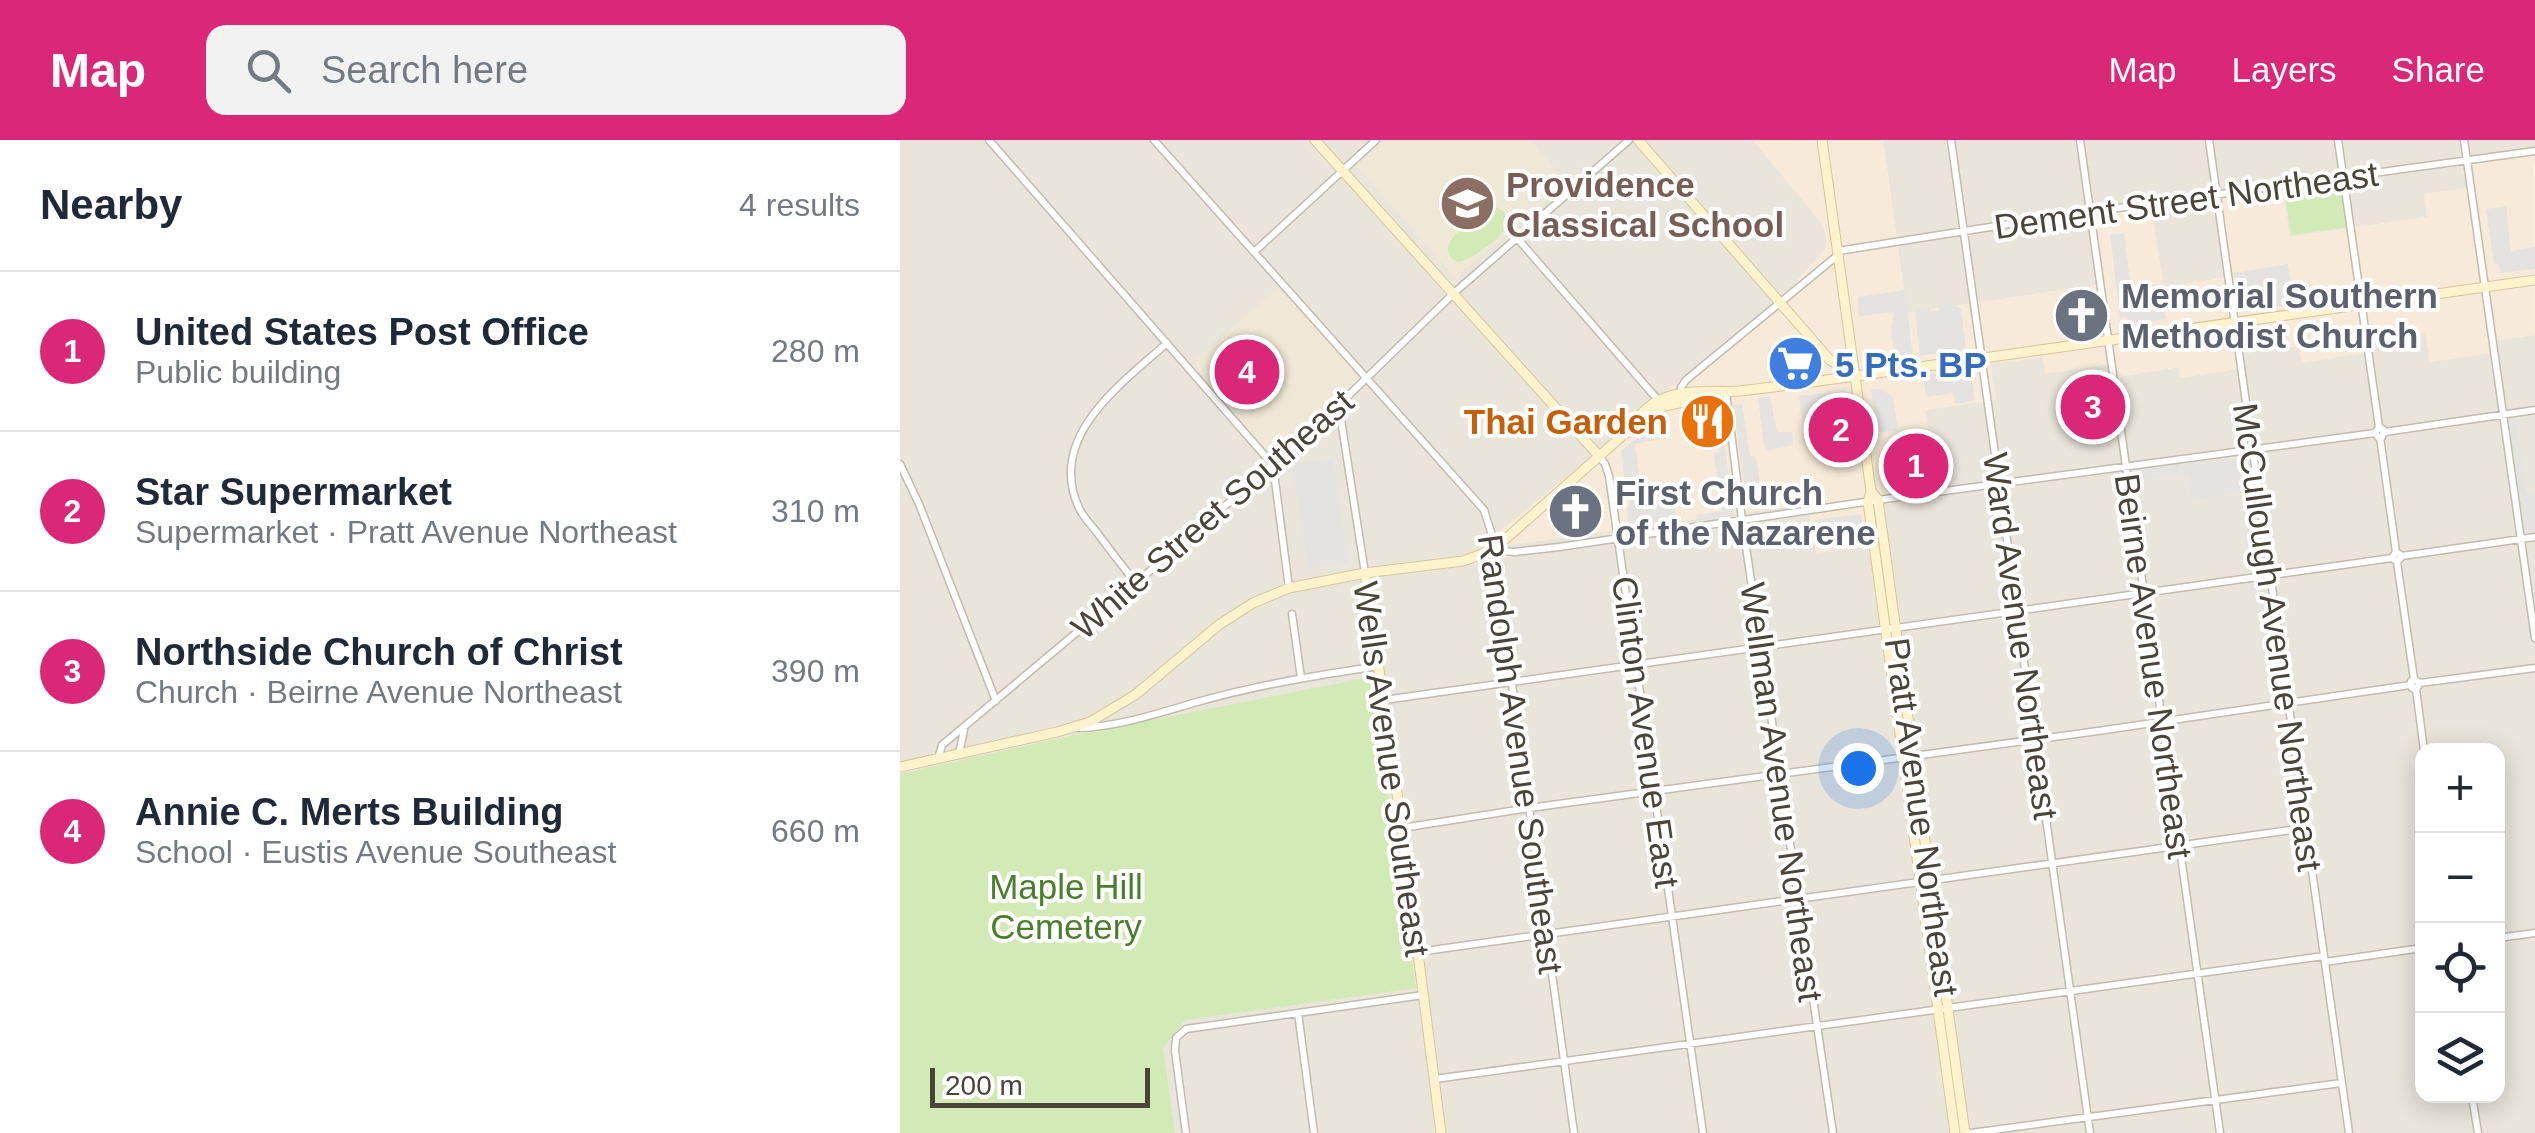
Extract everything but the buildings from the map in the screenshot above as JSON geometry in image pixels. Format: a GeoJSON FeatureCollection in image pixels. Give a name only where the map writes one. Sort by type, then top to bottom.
{"type":"FeatureCollection","features":[{"type":"Feature","properties":{"kind":"main road","name":"Clinton Avenue East"},"geometry":{"type":"LineString","coordinates":[[1315,140],[1599,456]]}},
{"type":"Feature","properties":{"kind":"main road"},"geometry":{"type":"LineString","coordinates":[[1638,140],[1830,361],[1856,376]]}},
{"type":"Feature","properties":{"kind":"main road"},"geometry":{"type":"LineString","coordinates":[[1822,140],[1873,501]]}},
{"type":"Feature","properties":{"kind":"main road"},"geometry":{"type":"LineString","coordinates":[[1622,436],[1658,400],[1681,394],[1856,376],[2535,280]]}},
{"type":"Feature","properties":{"kind":"main road"},"geometry":{"type":"LineString","coordinates":[[900,768],[1090,722],[1123,703],[1220,624],[1254,602],[1288,588],[1463,561],[1493,550],[1622,436],[1664,406],[1726,392]]}},
{"type":"Feature","properties":{"kind":"main road","name":"Pratt Avenue Northeast"},"geometry":{"type":"LineString","coordinates":[[1873,501],[1944,1008],[1956,1133]]}},
{"type":"Feature","properties":{"kind":"main road","name":"Wells Avenue Southeast"},"geometry":{"type":"LineString","coordinates":[[1365,574],[1441,1133]]}},
{"type":"Feature","properties":{"kind":"main road","name":"Pratt Avenue Northeast"},"geometry":{"type":"LineString","coordinates":[[1944,1008],[1968,1133]]}},
{"type":"Feature","properties":{"kind":"street"},"geometry":{"type":"LineString","coordinates":[[989,140],[1273,465],[1288,588]]}},
{"type":"Feature","properties":{"kind":"street","name":"Randolph Avenue Southeast"},"geometry":{"type":"LineString","coordinates":[[1154,140],[1484,510],[1493,550],[1574,1133]]}},
{"type":"Feature","properties":{"kind":"street"},"geometry":{"type":"LineString","coordinates":[[1254,252],[1376,140]]}},
{"type":"Feature","properties":{"kind":"street","name":"White Street Southeast"},"geometry":{"type":"LineString","coordinates":[[938,758],[942,746],[1273,465],[1454,293],[1629,140]]}},
{"type":"Feature","properties":{"kind":"street","name":"Ward Avenue Northeast"},"geometry":{"type":"LineString","coordinates":[[1951,140],[2090,1133]]}},
{"type":"Feature","properties":{"kind":"street","name":"Beirne Avenue Northeast"},"geometry":{"type":"LineString","coordinates":[[2080,140],[2220,1133]]}},
{"type":"Feature","properties":{"kind":"street","name":"McCullough Avenue Northeast"},"geometry":{"type":"LineString","coordinates":[[2209,140],[2349,1133]]}},
{"type":"Feature","properties":{"kind":"street"},"geometry":{"type":"LineString","coordinates":[[2338,140],[2423,743]]}},
{"type":"Feature","properties":{"kind":"street"},"geometry":{"type":"LineString","coordinates":[[2464,140],[2535,638]]}},
{"type":"Feature","properties":{"kind":"street","name":"Dement Street Northeast"},"geometry":{"type":"LineString","coordinates":[[1838,252],[2090,212],[2535,152]]}},
{"type":"Feature","properties":{"kind":"street"},"geometry":{"type":"LineString","coordinates":[[1517,238],[1658,400]]}},
{"type":"Feature","properties":{"kind":"street"},"geometry":{"type":"LineString","coordinates":[[1681,394],[1686,380],[1838,252]]}},
{"type":"Feature","properties":{"kind":"street"},"geometry":{"type":"LineString","coordinates":[[1136,583],[1079,510],[1071,463],[1087,420],[1112,390],[1166,343]]}},
{"type":"Feature","properties":{"kind":"street","name":"Wellman Avenue Northeast"},"geometry":{"type":"LineString","coordinates":[[1726,392],[1833,1133]]}},
{"type":"Feature","properties":{"kind":"street","name":"Wells Avenue Southeast"},"geometry":{"type":"LineString","coordinates":[[1339,406],[1365,574]]}},
{"type":"Feature","properties":{"kind":"street"},"geometry":{"type":"LineString","coordinates":[[1493,550],[1559,547],[2535,410]]}},
{"type":"Feature","properties":{"kind":"street","name":"Clinton Avenue East"},"geometry":{"type":"LineString","coordinates":[[1599,456],[1608,476],[1618,538],[1703,1133]]}},
{"type":"Feature","properties":{"kind":"street"},"geometry":{"type":"LineString","coordinates":[[900,464],[996,701]]}},
{"type":"Feature","properties":{"kind":"street"},"geometry":{"type":"LineString","coordinates":[[1384,700],[2535,538]]}},
{"type":"Feature","properties":{"kind":"street"},"geometry":{"type":"LineString","coordinates":[[1292,614],[1301,678]]}},
{"type":"Feature","properties":{"kind":"street"},"geometry":{"type":"LineString","coordinates":[[1066,729],[1094,728],[1301,678],[1379,666]]}},
{"type":"Feature","properties":{"kind":"street"},"geometry":{"type":"LineString","coordinates":[[1402,828],[2535,668]]}},
{"type":"Feature","properties":{"kind":"street"},"geometry":{"type":"LineString","coordinates":[[960,754],[964,729]]}},
{"type":"Feature","properties":{"kind":"street"},"geometry":{"type":"LineString","coordinates":[[1418,952],[2306,828]]}},
{"type":"Feature","properties":{"kind":"street"},"geometry":{"type":"LineString","coordinates":[[2505,937],[2535,932]]}},
{"type":"Feature","properties":{"kind":"street"},"geometry":{"type":"LineString","coordinates":[[1435,1080],[1944,1008],[2415,949]]}},
{"type":"Feature","properties":{"kind":"street"},"geometry":{"type":"LineString","coordinates":[[1186,1133],[1175,1051],[1176,1038],[1186,1029],[1424,995]]}},
{"type":"Feature","properties":{"kind":"street"},"geometry":{"type":"LineString","coordinates":[[1298,1013],[1314,1133]]}},
{"type":"Feature","properties":{"kind":"street"},"geometry":{"type":"LineString","coordinates":[[1968,1133],[2342,1083]]}},
{"type":"Feature","properties":{"kind":"street"},"geometry":{"type":"LineString","coordinates":[[2473,1103],[2478,1133]]}},
{"type":"Feature","properties":{"kind":"shaded area"},"geometry":{"type":"Polygon","coordinates":[[[900,140],[1753,140],[1824,226],[1827,247],[1778,303],[1672,386],[1481,548],[1808,504],[1882,505],[1937,495],[1925,410],[1990,364],[2043,357],[2046,373],[2108,364],[2111,378],[2179,367],[2180,377],[2238,369],[2236,354],[2300,346],[2303,363],[2369,339],[2426,332],[2430,361],[2498,351],[2496,340],[2535,335],[2535,1133],[900,1133],[900,140]]]}},
{"type":"Feature","properties":{"kind":"shaded area","name":"Providence Classical School"},"geometry":{"type":"Polygon","coordinates":[[[1385,140],[1530,140],[1568,184],[1455,278],[1356,165],[1385,140]]]}},
{"type":"Feature","properties":{"kind":"shaded area"},"geometry":{"type":"Polygon","coordinates":[[[1753,140],[1883,140],[1907,313],[2103,284],[2094,215],[2151,208],[2164,287],[2231,277],[2220,197],[2283,188],[2290,237],[2427,217],[2424,194],[2475,187],[2473,162],[2533,154],[2535,335],[2497,340],[2498,352],[2430,362],[2425,332],[2370,339],[2371,352],[2302,363],[2299,346],[2236,354],[2238,369],[2180,378],[2178,367],[2110,378],[2108,364],[2045,374],[2042,357],[1991,364],[1996,400],[1925,410],[1937,496],[1882,505],[1886,543],[1816,553],[1807,504],[1478,549],[1672,386],[1778,303],[1827,248],[1824,226],[1753,140]]]}},
{"type":"Feature","properties":{"kind":"shaded area"},"geometry":{"type":"Polygon","coordinates":[[[1883,140],[2535,140],[2535,166],[2533,154],[2473,162],[2476,187],[2425,194],[2427,217],[2290,237],[2282,189],[2220,198],[2231,277],[2163,287],[2151,209],[2094,216],[2104,284],[1907,313],[1883,140]]]}},
{"type":"Feature","properties":{"kind":"shaded area"},"geometry":{"type":"Polygon","coordinates":[[[2506,206],[2511,251],[2535,247],[2535,269],[2500,273],[2499,265],[2494,263],[2486,209],[2506,206]]]}},
{"type":"Feature","properties":{"kind":"shaded area"},"geometry":{"type":"Polygon","coordinates":[[[2124,233],[2131,288],[2160,284],[2166,319],[2129,325],[2127,317],[2120,318],[2110,234],[2124,233]]]}},
{"type":"Feature","properties":{"kind":"shaded area"},"geometry":{"type":"Polygon","coordinates":[[[2288,264],[2293,304],[2247,312],[2236,307],[2233,273],[2288,264]]]}},
{"type":"Feature","properties":{"kind":"shaded area"},"geometry":{"type":"Polygon","coordinates":[[[1282,285],[1360,377],[1272,457],[1193,362],[1282,285]]]}},
{"type":"Feature","properties":{"kind":"shaded area"},"geometry":{"type":"Polygon","coordinates":[[[1905,290],[1913,358],[1895,360],[1891,329],[1894,312],[1859,316],[1858,297],[1905,290]]]}},
{"type":"Feature","properties":{"kind":"shaded area"},"geometry":{"type":"Polygon","coordinates":[[[1954,304],[1961,309],[1966,350],[1947,349],[1920,356],[1915,311],[1928,306],[1930,312],[1939,310],[1939,305],[1954,304]]]}},
{"type":"Feature","properties":{"kind":"shaded area"},"geometry":{"type":"Polygon","coordinates":[[[1970,369],[1975,400],[1956,404],[1953,393],[1926,397],[1923,375],[1970,369]]]}},
{"type":"Feature","properties":{"kind":"shaded area"},"geometry":{"type":"Polygon","coordinates":[[[1882,389],[1893,397],[1898,431],[1878,432],[1871,390],[1882,389]]]}},
{"type":"Feature","properties":{"kind":"shaded area"},"geometry":{"type":"Polygon","coordinates":[[[1845,391],[1847,412],[1802,418],[1799,396],[1845,391]]]}},
{"type":"Feature","properties":{"kind":"shaded area"},"geometry":{"type":"Polygon","coordinates":[[[1770,396],[1777,432],[1792,432],[1793,445],[1765,451],[1758,399],[1770,396]]]}},
{"type":"Feature","properties":{"kind":"shaded area"},"geometry":{"type":"Polygon","coordinates":[[[1742,404],[1763,503],[1747,506],[1733,405],[1742,404]]]}},
{"type":"Feature","properties":{"kind":"shaded area"},"geometry":{"type":"Polygon","coordinates":[[[1664,415],[1669,437],[1635,444],[1640,483],[1670,482],[1677,520],[1628,524],[1627,508],[1633,496],[1625,486],[1621,451],[1664,415]]]}},
{"type":"Feature","properties":{"kind":"shaded area"},"geometry":{"type":"Polygon","coordinates":[[[2509,420],[2516,420],[2526,493],[2535,493],[2535,535],[2524,537],[2509,420]]]}},
{"type":"Feature","properties":{"kind":"shaded area"},"geometry":{"type":"Polygon","coordinates":[[[1723,432],[1734,516],[1697,522],[1696,515],[1722,511],[1714,453],[1719,452],[1716,433],[1723,432]]]}},
{"type":"Feature","properties":{"kind":"shaded area"},"geometry":{"type":"Polygon","coordinates":[[[1333,459],[1348,563],[1308,569],[1292,465],[1333,459]]]}},
{"type":"Feature","properties":{"kind":"shaded area"},"geometry":{"type":"Polygon","coordinates":[[[2240,459],[2245,491],[2192,500],[2189,474],[2143,480],[2140,468],[2195,460],[2195,465],[2240,459]]]}},
{"type":"Feature","properties":{"kind":"shaded area"},"geometry":{"type":"Polygon","coordinates":[[[1861,514],[1865,542],[1819,549],[1815,520],[1861,514]]]}},
{"type":"Feature","properties":{"kind":"green space"},"geometry":{"type":"Polygon","coordinates":[[[2340,183],[2347,227],[2291,235],[2285,191],[2340,183]]]}},
{"type":"Feature","properties":{"kind":"green space"},"geometry":{"type":"Polygon","coordinates":[[[1496,207],[1506,219],[1502,233],[1470,258],[1458,262],[1451,257],[1448,249],[1453,237],[1496,207]]]}},
{"type":"Feature","properties":{"kind":"green space","name":"Maple Hill Cemetery"},"geometry":{"type":"Polygon","coordinates":[[[1371,677],[1416,988],[1185,1020],[1163,1048],[1175,1133],[900,1133],[900,774],[1371,677]]]}},
{"type":"Feature","properties":{"kind":"place","name":"Providence Classical School"},"geometry":{"type":"Point","coordinates":[1467,204]}},
{"type":"Feature","properties":{"kind":"place","name":"Memorial Southern Methodist Church"},"geometry":{"type":"Point","coordinates":[2082,315]}},
{"type":"Feature","properties":{"kind":"place","name":"5 Pts. BP"},"geometry":{"type":"Point","coordinates":[1796,364]}},
{"type":"Feature","properties":{"kind":"place","name":"Annie C. Merts Building"},"geometry":{"type":"Point","coordinates":[1247,372]}},
{"type":"Feature","properties":{"kind":"place","name":"Northside Church of Christ"},"geometry":{"type":"Point","coordinates":[2093,407]}},
{"type":"Feature","properties":{"kind":"place","name":"Thai Garden"},"geometry":{"type":"Point","coordinates":[1707,421]}},
{"type":"Feature","properties":{"kind":"place","name":"Star Supermarket"},"geometry":{"type":"Point","coordinates":[1841,430]}},
{"type":"Feature","properties":{"kind":"place","name":"United States Post Office"},"geometry":{"type":"Point","coordinates":[1916,466]}},
{"type":"Feature","properties":{"kind":"place","name":"First Church of the Nazarene"},"geometry":{"type":"Point","coordinates":[1576,512]}}]}
